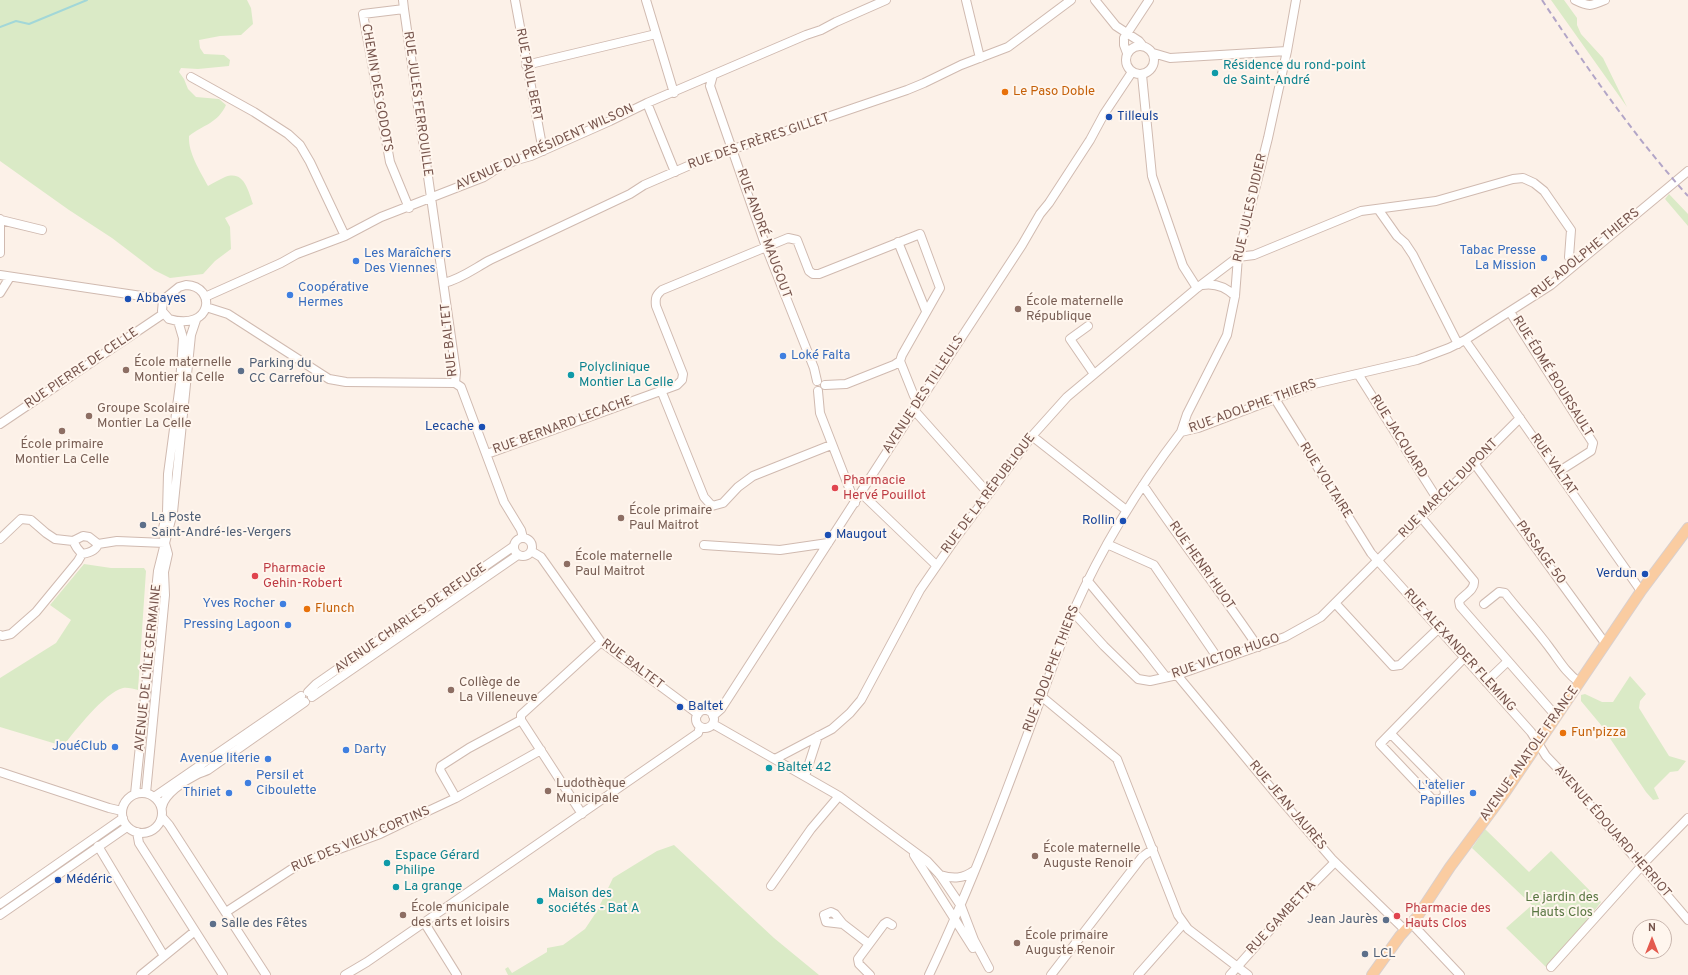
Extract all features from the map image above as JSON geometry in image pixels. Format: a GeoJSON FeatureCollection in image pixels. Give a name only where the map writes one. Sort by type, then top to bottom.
{"type":"FeatureCollection","features":[{"type":"Feature","properties":{"kind":"main road","name":"AVENUE ANATOLE FRANCE"},"geometry":{"type":"LineString","coordinates":[[1372,975],[1504,794],[1641,590],[1687,528]]}},
{"type":"Feature","properties":{"kind":"street"},"geometry":{"type":"LineString","coordinates":[[403,0],[404,9]]}},
{"type":"Feature","properties":{"kind":"street","name":"RUE PAUL BERT"},"geometry":{"type":"LineString","coordinates":[[515,0],[543,150]]}},
{"type":"Feature","properties":{"kind":"street"},"geometry":{"type":"LineString","coordinates":[[646,0],[674,93]]}},
{"type":"Feature","properties":{"kind":"street","name":"AVENUE DU PRÉSIDENT WILSON"},"geometry":{"type":"LineString","coordinates":[[205,297],[281,263],[297,254],[345,236],[381,218],[484,177],[496,169],[610,122],[647,103],[674,93],[806,35],[821,30],[886,0]]}},
{"type":"Feature","properties":{"kind":"street"},"geometry":{"type":"LineString","coordinates":[[966,0],[980,58]]}},
{"type":"Feature","properties":{"kind":"street","name":"RUE DES FRÈRES GILLET"},"geometry":{"type":"LineString","coordinates":[[444,282],[454,280],[469,273],[497,257],[630,194],[644,185],[704,159],[907,90],[961,65],[1008,47],[1071,0]]}},
{"type":"Feature","properties":{"kind":"street"},"geometry":{"type":"LineString","coordinates":[[1096,0],[1116,26],[1126,34],[1139,41],[1142,46]]}},
{"type":"Feature","properties":{"kind":"street"},"geometry":{"type":"LineString","coordinates":[[1148,0],[1126,34],[1123,42],[1127,53],[1126,64],[1132,72],[1142,75],[1170,58]]}},
{"type":"Feature","properties":{"kind":"street","name":"RUE JULES DIDIER"},"geometry":{"type":"LineString","coordinates":[[1181,432],[1187,414],[1227,335],[1235,296],[1238,256],[1268,138],[1287,51],[1296,0]]}},
{"type":"Feature","properties":{"kind":"street"},"geometry":{"type":"LineString","coordinates":[[1575,0],[1585,5],[1593,6],[1605,0]]}},
{"type":"Feature","properties":{"kind":"street","name":"RUE JULES FERROUILLE"},"geometry":{"type":"LineString","coordinates":[[404,9],[431,199]]}},
{"type":"Feature","properties":{"kind":"street","name":"CHEMIN DES GODOTS"},"geometry":{"type":"LineString","coordinates":[[404,9],[363,14],[390,162],[409,208]]}},
{"type":"Feature","properties":{"kind":"street"},"geometry":{"type":"LineString","coordinates":[[526,65],[656,34]]}},
{"type":"Feature","properties":{"kind":"street"},"geometry":{"type":"LineString","coordinates":[[1127,53],[1132,48],[1142,46],[1149,48],[1153,53],[1155,60],[1153,67]]}},
{"type":"Feature","properties":{"kind":"street"},"geometry":{"type":"LineString","coordinates":[[1153,53],[1170,58],[1287,51]]}},
{"type":"Feature","properties":{"kind":"street","name":"AVENUE DES TILLEULS"},"geometry":{"type":"LineString","coordinates":[[713,720],[1022,246],[1040,214],[1062,184],[1090,140],[1104,114],[1132,72]]}},
{"type":"Feature","properties":{"kind":"street"},"geometry":{"type":"LineString","coordinates":[[700,81],[710,86],[713,75]]}},
{"type":"Feature","properties":{"kind":"street"},"geometry":{"type":"LineString","coordinates":[[1142,75],[1152,176],[1183,266],[1199,286],[1213,284],[1228,289],[1235,296]]}},
{"type":"Feature","properties":{"kind":"street"},"geometry":{"type":"LineString","coordinates":[[191,77],[254,112],[288,134],[300,145],[310,162],[345,236]]}},
{"type":"Feature","properties":{"kind":"street","name":"RUE ANDRÉ MAUGOUT"},"geometry":{"type":"LineString","coordinates":[[710,86],[766,247],[821,383],[814,386],[818,391],[820,413],[831,445]]}},
{"type":"Feature","properties":{"kind":"street"},"geometry":{"type":"LineString","coordinates":[[647,103],[675,172]]}},
{"type":"Feature","properties":{"kind":"street","name":"RUE ADOLPHE THIERS"},"geometry":{"type":"LineString","coordinates":[[929,975],[956,919],[1073,612],[1087,580],[1126,510],[1181,432],[1198,428],[1314,384],[1417,360],[1458,344],[1551,285],[1688,171]]}},
{"type":"Feature","properties":{"kind":"street"},"geometry":{"type":"LineString","coordinates":[[1238,256],[1254,255],[1361,211],[1436,201],[1513,179],[1523,178],[1534,183],[1544,191],[1571,230],[1569,257]]}},
{"type":"Feature","properties":{"kind":"street","name":"RUE BALTET"},"geometry":{"type":"LineString","coordinates":[[431,199],[456,372],[455,383],[461,387],[504,502],[522,530],[523,538]]}},
{"type":"Feature","properties":{"kind":"street"},"geometry":{"type":"LineString","coordinates":[[1378,209],[1397,236],[1405,243],[1413,255],[1458,344]]}},
{"type":"Feature","properties":{"kind":"street"},"geometry":{"type":"LineString","coordinates":[[0,253],[0,220],[42,230]]}},
{"type":"Feature","properties":{"kind":"street"},"geometry":{"type":"LineString","coordinates":[[766,247],[788,238],[797,240],[809,271],[813,274],[819,274],[920,234],[940,288],[926,311],[900,361],[894,365],[846,384],[821,383]]}},
{"type":"Feature","properties":{"kind":"street"},"geometry":{"type":"LineString","coordinates":[[898,242],[926,311]]}},
{"type":"Feature","properties":{"kind":"street","name":"RUE BERNARD LECACHE"},"geometry":{"type":"LineString","coordinates":[[487,454],[677,385],[682,380],[683,374],[656,306],[655,299],[657,294],[662,290],[766,247]]}},
{"type":"Feature","properties":{"kind":"street","name":"RUE DE LA RÉPUBLIQUE"},"geometry":{"type":"LineString","coordinates":[[775,759],[832,729],[850,713],[861,700],[920,590],[936,565],[988,493],[1032,436],[1067,397],[1199,286],[1238,256]]}},
{"type":"Feature","properties":{"kind":"street"},"geometry":{"type":"LineString","coordinates":[[0,275],[163,300]]}},
{"type":"Feature","properties":{"kind":"street"},"geometry":{"type":"LineString","coordinates":[[0,293],[10,277]]}},
{"type":"Feature","properties":{"kind":"street"},"geometry":{"type":"LineString","coordinates":[[191,285],[200,289],[205,297],[206,307],[200,317],[196,320],[191,322],[178,321],[169,319],[164,314],[162,307],[163,300],[179,287],[191,285]]}},
{"type":"Feature","properties":{"kind":"street"},"geometry":{"type":"LineString","coordinates":[[206,307],[228,314],[316,372],[329,378],[346,382],[455,383]]}},
{"type":"Feature","properties":{"kind":"street","name":"RUE ÉDMÉ BOURSAULT"},"geometry":{"type":"LineString","coordinates":[[1510,312],[1593,443],[1591,451],[1558,472]]}},
{"type":"Feature","properties":{"kind":"street","name":"RUE PIERRE DE CELLE"},"geometry":{"type":"LineString","coordinates":[[0,424],[164,314]]}},
{"type":"Feature","properties":{"kind":"street","name":"AVENUE DE L'ÎLE GERMAINE"},"geometry":{"type":"LineString","coordinates":[[135,794],[158,571],[173,512],[191,335],[196,320]]}},
{"type":"Feature","properties":{"kind":"street","name":"AVENUE DE L'ÎLE GERMAINE"},"geometry":{"type":"LineString","coordinates":[[146,793],[165,595],[164,572],[168,554],[163,528],[167,512],[168,474],[180,384],[183,338],[178,321]]}},
{"type":"Feature","properties":{"kind":"street"},"geometry":{"type":"LineString","coordinates":[[1088,326],[1070,339],[1094,374]]}},
{"type":"Feature","properties":{"kind":"street","name":"RUE VALTAT"},"geometry":{"type":"LineString","coordinates":[[1465,340],[1641,590]]}},
{"type":"Feature","properties":{"kind":"street"},"geometry":{"type":"LineString","coordinates":[[900,361],[914,396],[920,401]]}},
{"type":"Feature","properties":{"kind":"street","name":"RUE JACQUARD"},"geometry":{"type":"LineString","coordinates":[[1358,374],[1438,500]]}},
{"type":"Feature","properties":{"kind":"street"},"geometry":{"type":"LineString","coordinates":[[661,390],[704,497],[712,506],[723,503],[738,487],[753,476],[831,445],[855,503]]}},
{"type":"Feature","properties":{"kind":"street","name":"RUE VOLTAIRE"},"geometry":{"type":"LineString","coordinates":[[1275,400],[1371,553],[1378,560]]}},
{"type":"Feature","properties":{"kind":"street"},"geometry":{"type":"LineString","coordinates":[[914,410],[988,493]]}},
{"type":"Feature","properties":{"kind":"street","name":"RUE MARCEL DUPONT"},"geometry":{"type":"LineString","coordinates":[[1378,560],[1520,418]]}},
{"type":"Feature","properties":{"kind":"street"},"geometry":{"type":"LineString","coordinates":[[1032,436],[1126,510]]}},
{"type":"Feature","properties":{"kind":"street","name":"PASSAGE 50"},"geometry":{"type":"LineString","coordinates":[[1474,463],[1605,643]]}},
{"type":"Feature","properties":{"kind":"street","name":"RUE HENRI HUOT"},"geometry":{"type":"LineString","coordinates":[[1143,485],[1258,647]]}},
{"type":"Feature","properties":{"kind":"street"},"geometry":{"type":"LineString","coordinates":[[861,493],[936,565]]}},
{"type":"Feature","properties":{"kind":"street"},"geometry":{"type":"LineString","coordinates":[[1422,516],[1474,581],[1472,589],[1460,601],[1460,606],[1556,716]]}},
{"type":"Feature","properties":{"kind":"street"},"geometry":{"type":"LineString","coordinates":[[0,539],[21,519],[31,520],[46,533],[55,538],[73,541],[83,536],[89,537],[98,544],[117,542],[166,543]]}},
{"type":"Feature","properties":{"kind":"street"},"geometry":{"type":"LineString","coordinates":[[523,538],[530,542],[531,551],[527,556],[518,555],[514,551],[514,546],[517,540],[523,538]]}},
{"type":"Feature","properties":{"kind":"street"},"geometry":{"type":"LineString","coordinates":[[73,541],[82,554]]}},
{"type":"Feature","properties":{"kind":"street"},"geometry":{"type":"LineString","coordinates":[[704,545],[780,550],[828,543]]}},
{"type":"Feature","properties":{"kind":"street"},"geometry":{"type":"LineString","coordinates":[[82,554],[89,553],[94,550],[98,544]]}},
{"type":"Feature","properties":{"kind":"street"},"geometry":{"type":"LineString","coordinates":[[1107,544],[1154,565],[1220,660]]}},
{"type":"Feature","properties":{"kind":"street","name":"AVENUE CHARLES DE REFUGE"},"geometry":{"type":"LineString","coordinates":[[162,807],[164,799],[170,793],[196,775],[208,770],[514,546]]}},
{"type":"Feature","properties":{"kind":"street","name":"RUE BALTET"},"geometry":{"type":"LineString","coordinates":[[531,551],[541,557],[601,642],[698,714]]}},
{"type":"Feature","properties":{"kind":"street"},"geometry":{"type":"LineString","coordinates":[[0,635],[11,634],[36,612],[78,561],[82,554]]}},
{"type":"Feature","properties":{"kind":"street","name":"AVENUE CHARLES DE REFUGE"},"geometry":{"type":"LineString","coordinates":[[154,797],[518,555]]}},
{"type":"Feature","properties":{"kind":"street","name":"RUE VICTOR HUGO"},"geometry":{"type":"LineString","coordinates":[[1073,612],[1104,646],[1138,679],[1150,681],[1177,675],[1258,647],[1304,628],[1321,617],[1378,560]]}},
{"type":"Feature","properties":{"kind":"street","name":"RUE ALEXANDER FLEMING"},"geometry":{"type":"LineString","coordinates":[[1378,560],[1531,732],[1538,743]]}},
{"type":"Feature","properties":{"kind":"street"},"geometry":{"type":"LineString","coordinates":[[1087,580],[1166,677]]}},
{"type":"Feature","properties":{"kind":"street"},"geometry":{"type":"LineString","coordinates":[[1484,604],[1499,592],[1505,593],[1550,648],[1560,664],[1579,682]]}},
{"type":"Feature","properties":{"kind":"street"},"geometry":{"type":"LineString","coordinates":[[1335,603],[1393,666],[1400,665],[1439,628]]}},
{"type":"Feature","properties":{"kind":"street"},"geometry":{"type":"LineString","coordinates":[[582,814],[521,720],[521,715],[601,642]]}},
{"type":"Feature","properties":{"kind":"street"},"geometry":{"type":"LineString","coordinates":[[1391,734],[1443,787],[1445,792],[1444,797],[1438,800],[1432,799],[1380,744],[1464,658]]}},
{"type":"Feature","properties":{"kind":"street"},"geometry":{"type":"LineString","coordinates":[[1486,682],[1508,661]]}},
{"type":"Feature","properties":{"kind":"street","name":"RUE JEAN JAURÈS"},"geometry":{"type":"LineString","coordinates":[[1177,675],[1335,862],[1460,975]]}},
{"type":"Feature","properties":{"kind":"street"},"geometry":{"type":"LineString","coordinates":[[1041,696],[1117,759],[1178,915],[1183,924],[1248,975]]}},
{"type":"Feature","properties":{"kind":"street"},"geometry":{"type":"LineString","coordinates":[[699,730],[696,719],[698,714],[706,711],[713,720],[775,759],[840,796],[927,861],[940,875],[961,906],[974,940],[989,968]]}},
{"type":"Feature","properties":{"kind":"street"},"geometry":{"type":"LineString","coordinates":[[456,798],[440,770],[440,766],[469,748],[521,720]]}},
{"type":"Feature","properties":{"kind":"street"},"geometry":{"type":"LineString","coordinates":[[345,975],[367,962],[582,814],[699,730],[709,727],[713,720]]}},
{"type":"Feature","properties":{"kind":"street"},"geometry":{"type":"LineString","coordinates":[[805,776],[818,736]]}},
{"type":"Feature","properties":{"kind":"street","name":"AVENUE ÉDOUARD HERRIOT"},"geometry":{"type":"LineString","coordinates":[[1538,743],[1546,756],[1688,920]]}},
{"type":"Feature","properties":{"kind":"street","name":"RUE DES VIEUX CORTINS"},"geometry":{"type":"LineString","coordinates":[[226,912],[301,863],[380,834],[456,798],[541,750]]}},
{"type":"Feature","properties":{"kind":"street"},"geometry":{"type":"LineString","coordinates":[[0,772],[123,814],[128,826],[137,832],[150,832],[155,828],[162,817],[162,807],[154,797],[146,793],[135,794],[127,800],[123,814],[0,904]]}},
{"type":"Feature","properties":{"kind":"street"},"geometry":{"type":"LineString","coordinates":[[771,886],[811,829],[840,796]]}},
{"type":"Feature","properties":{"kind":"street"},"geometry":{"type":"LineString","coordinates":[[162,817],[169,825],[266,975]]}},
{"type":"Feature","properties":{"kind":"street"},"geometry":{"type":"LineString","coordinates":[[1551,967],[1641,866],[1688,818]]}},
{"type":"Feature","properties":{"kind":"street"},"geometry":{"type":"LineString","coordinates":[[0,914],[128,826]]}},
{"type":"Feature","properties":{"kind":"street"},"geometry":{"type":"LineString","coordinates":[[137,832],[140,843],[223,975]]}},
{"type":"Feature","properties":{"kind":"street"},"geometry":{"type":"LineString","coordinates":[[98,846],[164,956]]}},
{"type":"Feature","properties":{"kind":"street"},"geometry":{"type":"LineString","coordinates":[[911,849],[978,955],[995,975]]}},
{"type":"Feature","properties":{"kind":"street"},"geometry":{"type":"LineString","coordinates":[[1051,975],[1142,857],[1153,849]]}},
{"type":"Feature","properties":{"kind":"street","name":"RUE GAMBETTA"},"geometry":{"type":"LineString","coordinates":[[1230,975],[1294,903],[1335,862]]}},
{"type":"Feature","properties":{"kind":"street"},"geometry":{"type":"LineString","coordinates":[[940,875],[958,878],[968,876],[975,870]]}},
{"type":"Feature","properties":{"kind":"street"},"geometry":{"type":"LineString","coordinates":[[424,922],[457,975]]}},
{"type":"Feature","properties":{"kind":"street"},"geometry":{"type":"LineString","coordinates":[[870,975],[859,964],[858,959],[884,924],[887,922],[892,925]]}},
{"type":"Feature","properties":{"kind":"street"},"geometry":{"type":"LineString","coordinates":[[843,924],[869,944]]}},
{"type":"Feature","properties":{"kind":"street"},"geometry":{"type":"LineString","coordinates":[[1138,975],[1183,924]]}},
{"type":"Feature","properties":{"kind":"street"},"geometry":{"type":"LineString","coordinates":[[141,975],[195,931]]}},
{"type":"Feature","properties":{"kind":"green space"},"geometry":{"type":"Polygon","coordinates":[[[0,0],[247,0],[251,8],[253,24],[241,35],[220,36],[199,40],[200,48],[204,54],[224,55],[230,60],[229,66],[198,69],[181,68],[179,72],[188,89],[196,97],[219,99],[226,105],[219,116],[189,136],[192,155],[208,186],[225,177],[237,176],[247,187],[253,204],[225,218],[230,227],[231,249],[215,261],[203,274],[170,278],[154,270],[112,238],[69,210],[0,161],[0,0]]]}},
{"type":"Feature","properties":{"kind":"green space"},"geometry":{"type":"Polygon","coordinates":[[[1551,0],[1564,0],[1577,18],[1577,25],[1581,34],[1603,58],[1627,107],[1551,0]]]}},
{"type":"Feature","properties":{"kind":"green space"},"geometry":{"type":"Polygon","coordinates":[[[1669,194],[1688,214],[1688,226],[1665,199],[1669,194]]]}},
{"type":"Feature","properties":{"kind":"green space"},"geometry":{"type":"Polygon","coordinates":[[[84,564],[111,568],[144,568],[146,571],[138,690],[123,688],[115,691],[90,713],[63,746],[0,727],[0,678],[56,643],[71,620],[50,605],[84,564]]]}},
{"type":"Feature","properties":{"kind":"green space"},"geometry":{"type":"Polygon","coordinates":[[[1630,676],[1646,694],[1640,701],[1639,708],[1669,756],[1686,761],[1678,771],[1670,772],[1654,788],[1659,799],[1653,800],[1646,792],[1601,725],[1581,701],[1581,695],[1585,694],[1602,702],[1613,702],[1630,676]]]}},
{"type":"Feature","properties":{"kind":"green space","name":"Le jardin des Hauts Clos"},"geometry":{"type":"Polygon","coordinates":[[[1485,829],[1529,872],[1551,851],[1601,902],[1549,970],[1506,928],[1532,905],[1472,848],[1485,829]]]}},
{"type":"Feature","properties":{"kind":"green space"},"geometry":{"type":"Polygon","coordinates":[[[674,845],[774,938],[819,975],[508,975],[505,969],[508,967],[512,973],[547,952],[547,948],[563,945],[585,929],[597,911],[613,878],[657,851],[674,845]]]}},
{"type":"Feature","properties":{"kind":"waterway"},"geometry":{"type":"LineString","coordinates":[[0,27],[16,21],[29,24],[87,0]]}},
{"type":"Feature","properties":{"kind":"railway"},"geometry":{"type":"LineString","coordinates":[[1542,0],[1611,101],[1648,149],[1688,196]]}},
{"type":"Feature","properties":{"kind":"place","name":"Résidence du rond-point de Saint-André"},"geometry":{"type":"Point","coordinates":[1215,73]}},
{"type":"Feature","properties":{"kind":"place","name":"Le Paso Doble"},"geometry":{"type":"Point","coordinates":[1005,92]}},
{"type":"Feature","properties":{"kind":"place","name":"Tilleuls"},"geometry":{"type":"Point","coordinates":[1109,117]}},
{"type":"Feature","properties":{"kind":"place","name":"Tabac Presse La Mission"},"geometry":{"type":"Point","coordinates":[1544,258]}},
{"type":"Feature","properties":{"kind":"place","name":"Les Maraîchers Des Viennes"},"geometry":{"type":"Point","coordinates":[356,261]}},
{"type":"Feature","properties":{"kind":"place","name":"Coopérative Hermes"},"geometry":{"type":"Point","coordinates":[290,295]}},
{"type":"Feature","properties":{"kind":"place","name":"Abbayes"},"geometry":{"type":"Point","coordinates":[128,299]}},
{"type":"Feature","properties":{"kind":"place","name":"École maternelle République"},"geometry":{"type":"Point","coordinates":[1018,309]}},
{"type":"Feature","properties":{"kind":"place","name":"Loké Falta"},"geometry":{"type":"Point","coordinates":[783,356]}},
{"type":"Feature","properties":{"kind":"place","name":"École maternelle Montier la Celle"},"geometry":{"type":"Point","coordinates":[126,370]}},
{"type":"Feature","properties":{"kind":"place","name":"Parking du CC Carrefour"},"geometry":{"type":"Point","coordinates":[241,371]}},
{"type":"Feature","properties":{"kind":"place","name":"Polyclinique Montier La Celle"},"geometry":{"type":"Point","coordinates":[571,375]}},
{"type":"Feature","properties":{"kind":"place","name":"Groupe Scolaire Montier La Celle"},"geometry":{"type":"Point","coordinates":[89,416]}},
{"type":"Feature","properties":{"kind":"place","name":"Lecache"},"geometry":{"type":"Point","coordinates":[482,427]}},
{"type":"Feature","properties":{"kind":"place","name":"École primaire Montier La Celle"},"geometry":{"type":"Point","coordinates":[62,431]}},
{"type":"Feature","properties":{"kind":"place","name":"Pharmacie Hervé Pouillot"},"geometry":{"type":"Point","coordinates":[835,488]}},
{"type":"Feature","properties":{"kind":"place","name":"École primaire Paul Maitrot"},"geometry":{"type":"Point","coordinates":[621,518]}},
{"type":"Feature","properties":{"kind":"place","name":"Rollin"},"geometry":{"type":"Point","coordinates":[1123,521]}},
{"type":"Feature","properties":{"kind":"place","name":"La Poste Saint-André-les-Vergers"},"geometry":{"type":"Point","coordinates":[143,525]}},
{"type":"Feature","properties":{"kind":"place","name":"Maugout"},"geometry":{"type":"Point","coordinates":[828,535]}},
{"type":"Feature","properties":{"kind":"place","name":"École maternelle Paul Maitrot"},"geometry":{"type":"Point","coordinates":[567,564]}},
{"type":"Feature","properties":{"kind":"place","name":"Verdun"},"geometry":{"type":"Point","coordinates":[1645,574]}},
{"type":"Feature","properties":{"kind":"place","name":"Pharmacie Gehin-Robert"},"geometry":{"type":"Point","coordinates":[255,576]}},
{"type":"Feature","properties":{"kind":"place","name":"Yves Rocher"},"geometry":{"type":"Point","coordinates":[283,604]}},
{"type":"Feature","properties":{"kind":"place","name":"Flunch"},"geometry":{"type":"Point","coordinates":[307,609]}},
{"type":"Feature","properties":{"kind":"place","name":"Pressing Lagoon"},"geometry":{"type":"Point","coordinates":[288,625]}},
{"type":"Feature","properties":{"kind":"place","name":"Collège de La Villeneuve"},"geometry":{"type":"Point","coordinates":[451,690]}},
{"type":"Feature","properties":{"kind":"place","name":"Baltet"},"geometry":{"type":"Point","coordinates":[680,707]}},
{"type":"Feature","properties":{"kind":"place","name":"Fun'pizza"},"geometry":{"type":"Point","coordinates":[1563,733]}},
{"type":"Feature","properties":{"kind":"place","name":"JouéClub"},"geometry":{"type":"Point","coordinates":[115,747]}},
{"type":"Feature","properties":{"kind":"place","name":"Darty"},"geometry":{"type":"Point","coordinates":[346,750]}},
{"type":"Feature","properties":{"kind":"place","name":"Avenue literie"},"geometry":{"type":"Point","coordinates":[268,759]}},
{"type":"Feature","properties":{"kind":"place","name":"Baltet 42"},"geometry":{"type":"Point","coordinates":[769,768]}},
{"type":"Feature","properties":{"kind":"place","name":"Persil et Ciboulette"},"geometry":{"type":"Point","coordinates":[248,783]}},
{"type":"Feature","properties":{"kind":"place","name":"Ludothèque Municipale"},"geometry":{"type":"Point","coordinates":[548,791]}},
{"type":"Feature","properties":{"kind":"place","name":"Thiriet"},"geometry":{"type":"Point","coordinates":[229,793]}},
{"type":"Feature","properties":{"kind":"place","name":"L'atelier Papilles"},"geometry":{"type":"Point","coordinates":[1473,793]}},
{"type":"Feature","properties":{"kind":"place","name":"École maternelle Auguste Renoir"},"geometry":{"type":"Point","coordinates":[1035,856]}},
{"type":"Feature","properties":{"kind":"place","name":"Espace Gérard Philipe"},"geometry":{"type":"Point","coordinates":[387,863]}},
{"type":"Feature","properties":{"kind":"place","name":"Médéric"},"geometry":{"type":"Point","coordinates":[58,880]}},
{"type":"Feature","properties":{"kind":"place","name":"La grange"},"geometry":{"type":"Point","coordinates":[396,887]}},
{"type":"Feature","properties":{"kind":"place","name":"Maison des sociétés - Bat A"},"geometry":{"type":"Point","coordinates":[540,901]}},
{"type":"Feature","properties":{"kind":"place","name":"École municipale des arts et loisirs"},"geometry":{"type":"Point","coordinates":[403,915]}},
{"type":"Feature","properties":{"kind":"place","name":"Pharmacie des Hauts Clos"},"geometry":{"type":"Point","coordinates":[1397,916]}},
{"type":"Feature","properties":{"kind":"place","name":"Jean Jaurès"},"geometry":{"type":"Point","coordinates":[1386,920]}},
{"type":"Feature","properties":{"kind":"place","name":"Salle des Fêtes"},"geometry":{"type":"Point","coordinates":[213,924]}},
{"type":"Feature","properties":{"kind":"place","name":"École primaire Auguste Renoir"},"geometry":{"type":"Point","coordinates":[1017,943]}},
{"type":"Feature","properties":{"kind":"place","name":"LCL"},"geometry":{"type":"Point","coordinates":[1365,954]}}]}
